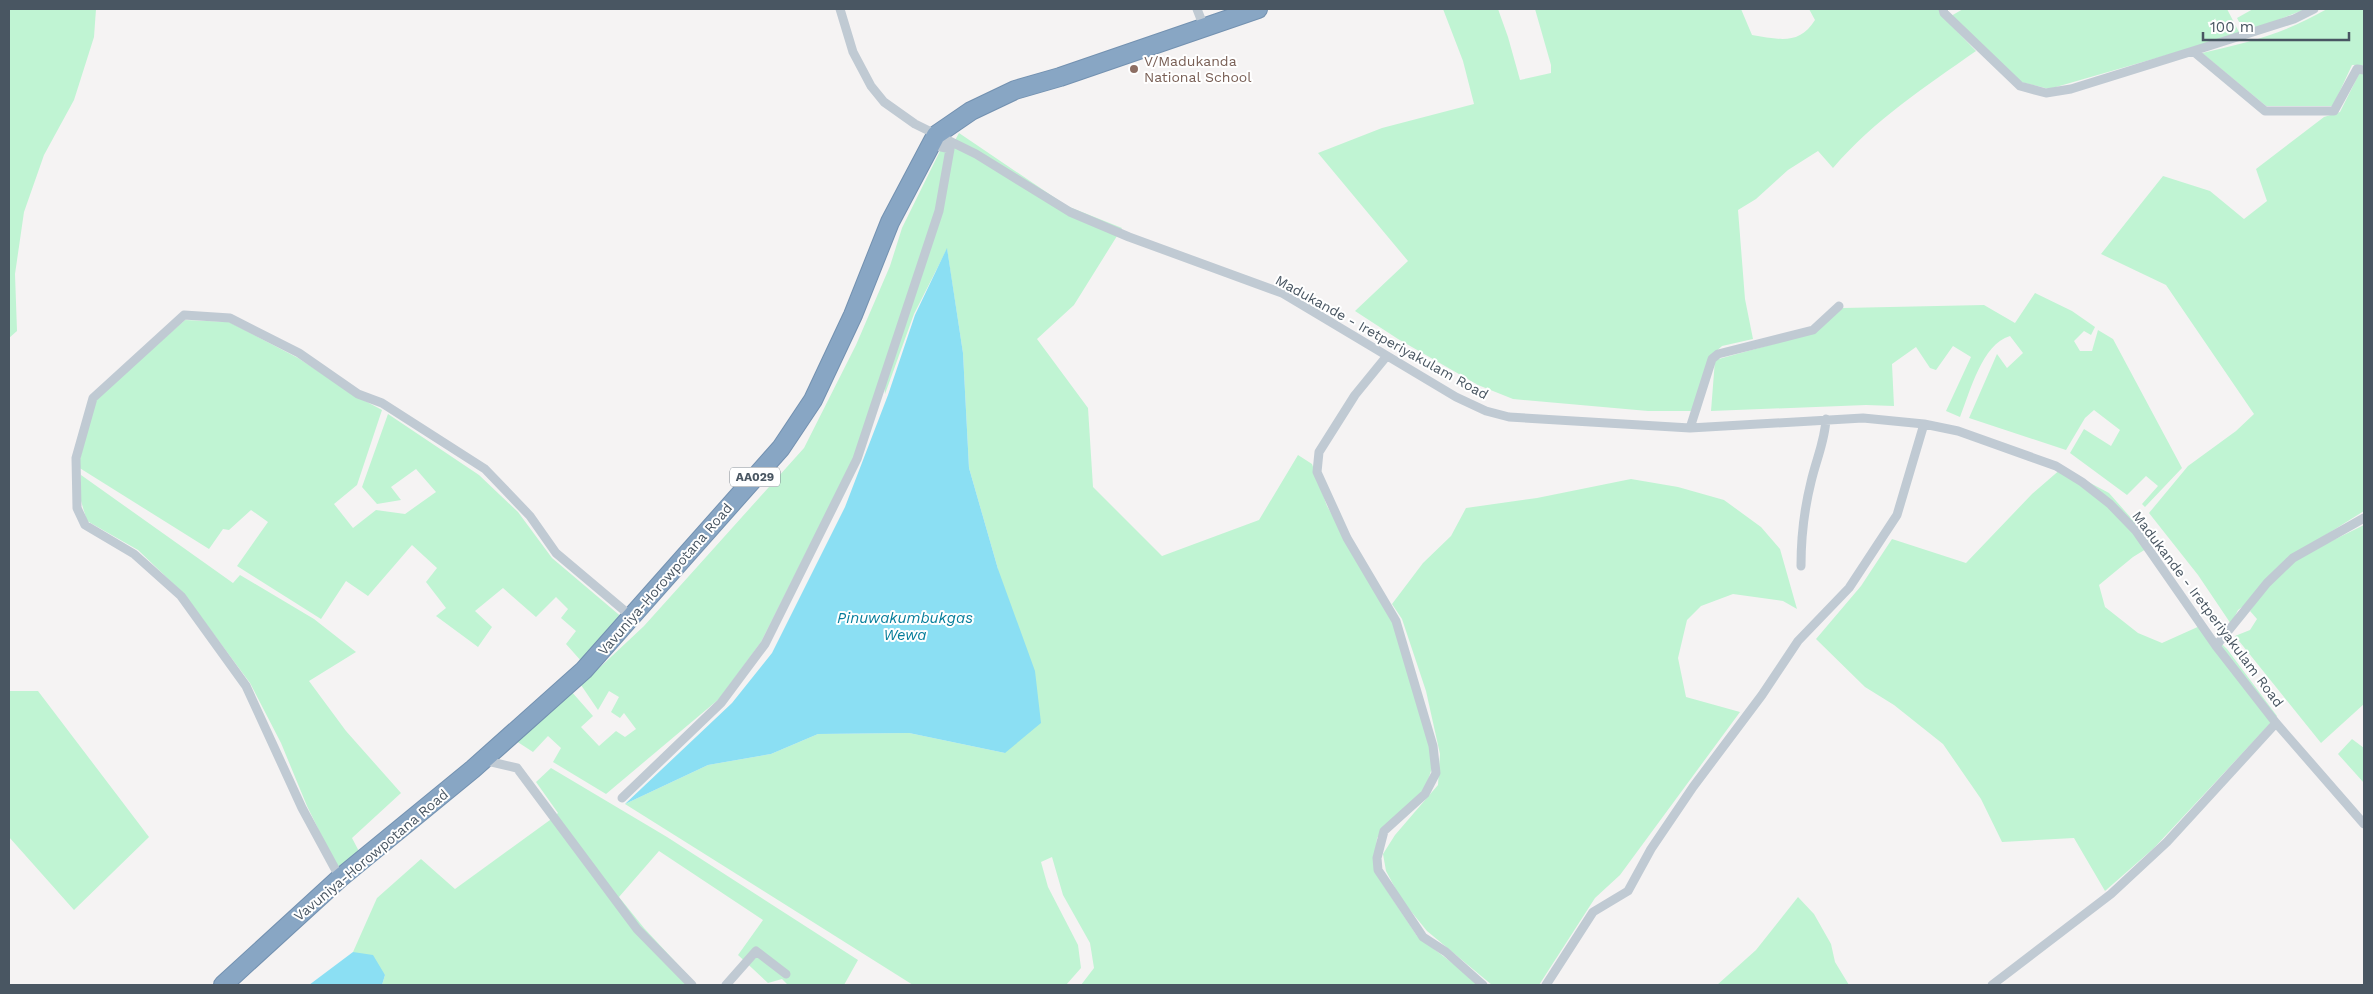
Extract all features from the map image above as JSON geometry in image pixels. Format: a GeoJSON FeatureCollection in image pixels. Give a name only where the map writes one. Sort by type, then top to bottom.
{"type":"FeatureCollection","features":[{"type":"Feature","properties":{"kind":"highway","name":"Vavuniya-Horowpotana Road"},"geometry":{"type":"LineString","coordinates":[[223,985],[340,878],[483,760],[584,670],[781,448],[812,400],[853,315],[890,222],[932,139],[971,111],[1015,90],[1060,77],[1258,9]]}},
{"type":"Feature","properties":{"kind":"street"},"geometry":{"type":"LineString","coordinates":[[622,798],[721,703],[765,644],[857,459],[939,211],[950,149],[932,139],[884,102],[870,86],[852,52],[840,9]]}},
{"type":"Feature","properties":{"kind":"street"},"geometry":{"type":"LineString","coordinates":[[1197,9],[1204,27]]}},
{"type":"Feature","properties":{"kind":"street"},"geometry":{"type":"LineString","coordinates":[[1943,9],[1944,13],[2020,86],[2046,93],[2071,89],[2193,51],[2294,19],[2314,9]]}},
{"type":"Feature","properties":{"kind":"street"},"geometry":{"type":"LineString","coordinates":[[2193,51],[2265,111],[2334,111],[2357,70],[2364,70]]}},
{"type":"Feature","properties":{"kind":"street","name":"Madukande - Iretperiyakulam Road"},"geometry":{"type":"LineString","coordinates":[[932,139],[976,154],[1070,212],[1129,237],[1282,294],[1456,398],[1486,411],[1508,417],[1690,428],[1863,418],[1924,424],[1958,432],[2056,466],[2082,482],[2110,504],[2136,531],[2216,646],[2276,722],[2364,824]]}},
{"type":"Feature","properties":{"kind":"street"},"geometry":{"type":"LineString","coordinates":[[1690,428],[1712,359],[1718,354],[1814,330],[1839,306]]}},
{"type":"Feature","properties":{"kind":"street"},"geometry":{"type":"LineString","coordinates":[[340,878],[302,808],[246,686],[181,596],[134,554],[85,525],[77,508],[76,458],[93,398],[184,315],[230,318],[248,326],[299,353],[358,394],[382,403],[485,469],[530,516],[556,553],[632,617]]}},
{"type":"Feature","properties":{"kind":"street"},"geometry":{"type":"LineString","coordinates":[[1386,357],[1355,395],[1319,452],[1317,472],[1347,538],[1396,621],[1434,746],[1436,773],[1425,794],[1384,831],[1377,858],[1378,870],[1423,937],[1446,952],[1483,985]]}},
{"type":"Feature","properties":{"kind":"street"},"geometry":{"type":"LineString","coordinates":[[1800,566],[1801,529],[1811,480],[1825,435],[1826,419]]}},
{"type":"Feature","properties":{"kind":"street"},"geometry":{"type":"LineString","coordinates":[[1546,985],[1594,912],[1628,891],[1651,849],[1687,795],[1762,695],[1798,640],[1849,588],[1898,514],[1924,424]]}},
{"type":"Feature","properties":{"kind":"street"},"geometry":{"type":"LineString","coordinates":[[2216,646],[2267,583],[2294,558],[2364,518]]}},
{"type":"Feature","properties":{"kind":"street"},"geometry":{"type":"LineString","coordinates":[[1992,985],[2111,894],[2167,842],[2276,722]]}},
{"type":"Feature","properties":{"kind":"street"},"geometry":{"type":"LineString","coordinates":[[483,760],[517,768],[637,929],[692,985]]}},
{"type":"Feature","properties":{"kind":"street"},"geometry":{"type":"LineString","coordinates":[[726,985],[756,951],[786,974]]}},
{"type":"Feature","properties":{"kind":"green space"},"geometry":{"type":"Polygon","coordinates":[[[9,9],[96,9],[94,37],[74,100],[44,155],[24,212],[15,274],[17,331],[9,338],[9,9]]]}},
{"type":"Feature","properties":{"kind":"green space"},"geometry":{"type":"Polygon","coordinates":[[[1443,9],[1498,9],[1520,80],[1551,73],[1551,65],[1535,9],[1741,9],[1752,35],[1787,39],[1802,34],[1815,20],[1809,9],[1941,9],[1950,24],[1976,51],[1919,91],[1883,120],[1865,135],[1833,168],[1818,151],[1788,170],[1756,199],[1738,210],[1745,299],[1753,339],[1722,346],[1708,359],[1700,411],[1648,411],[1513,399],[1478,385],[1398,339],[1355,311],[1408,261],[1318,153],[1382,128],[1474,104],[1463,61],[1443,9]]]}},
{"type":"Feature","properties":{"kind":"green space"},"geometry":{"type":"Polygon","coordinates":[[[1963,9],[2227,9],[2240,34],[2049,89],[2021,82],[1951,16],[1963,9]]]}},
{"type":"Feature","properties":{"kind":"green space"},"geometry":{"type":"Polygon","coordinates":[[[2253,9],[2306,9],[2245,33],[2237,18],[2253,9]]]}},
{"type":"Feature","properties":{"kind":"green space"},"geometry":{"type":"Polygon","coordinates":[[[2327,9],[2364,9],[2364,65],[2352,65],[2333,106],[2266,106],[2202,53],[2281,31],[2327,9]]]}},
{"type":"Feature","properties":{"kind":"green space"},"geometry":{"type":"Polygon","coordinates":[[[2359,74],[2364,74],[2364,511],[2292,556],[2251,601],[2238,610],[2231,624],[2198,575],[2149,513],[2188,466],[2236,431],[2254,414],[2166,285],[2101,254],[2163,176],[2210,191],[2244,219],[2267,201],[2256,169],[2324,117],[2340,112],[2359,74]]]}},
{"type":"Feature","properties":{"kind":"green space"},"geometry":{"type":"Polygon","coordinates":[[[959,133],[1067,206],[1122,228],[1074,305],[1037,339],[1088,408],[1093,487],[1162,556],[1259,520],[1298,455],[1312,464],[1327,506],[1394,622],[1431,749],[1431,771],[1425,789],[1390,821],[1377,838],[1374,871],[1417,936],[1481,985],[1081,985],[1094,968],[1090,943],[1063,895],[1052,857],[1041,862],[1048,887],[1078,945],[1081,968],[1066,985],[913,985],[625,804],[708,765],[771,754],[818,734],[909,733],[1005,753],[998,569],[969,468],[963,353],[947,249],[914,314],[885,394],[884,384],[932,238],[952,146],[959,133]]]}},
{"type":"Feature","properties":{"kind":"green space"},"geometry":{"type":"Polygon","coordinates":[[[941,149],[948,151],[936,210],[854,457],[761,642],[719,699],[606,794],[553,762],[561,748],[548,736],[533,752],[513,739],[571,691],[593,716],[581,727],[599,746],[616,731],[625,737],[636,729],[624,713],[620,718],[611,712],[619,697],[609,691],[598,710],[581,685],[644,626],[804,448],[856,345],[890,266],[902,228],[941,149]]]}},
{"type":"Feature","properties":{"kind":"green space"},"geometry":{"type":"Polygon","coordinates":[[[2035,293],[2072,311],[2095,327],[2091,335],[2084,331],[2074,341],[2080,351],[2092,351],[2098,330],[2113,339],[2182,468],[2145,507],[2142,504],[2158,486],[2146,476],[2127,495],[2070,453],[2084,429],[2111,446],[2120,430],[2094,410],[2085,418],[2066,450],[1969,418],[1997,354],[2007,368],[2023,353],[2010,336],[2000,341],[1992,349],[1978,370],[1960,417],[1946,411],[1971,357],[1953,346],[1936,370],[1930,368],[1916,347],[1892,364],[1894,406],[1866,405],[1711,411],[1715,360],[1814,333],[1843,308],[1984,305],[2015,323],[2035,293]]]}},
{"type":"Feature","properties":{"kind":"green space"},"geometry":{"type":"Polygon","coordinates":[[[185,320],[229,322],[298,358],[356,396],[382,410],[357,485],[334,504],[353,528],[376,510],[405,514],[436,492],[416,469],[391,487],[401,500],[377,504],[362,487],[388,414],[479,475],[518,512],[552,558],[624,619],[582,662],[566,644],[576,631],[561,618],[568,609],[556,597],[536,617],[503,588],[475,611],[492,627],[478,647],[436,616],[446,608],[426,582],[437,568],[412,545],[368,596],[346,581],[321,619],[237,566],[268,522],[251,510],[229,530],[223,529],[209,549],[78,467],[95,399],[185,320]]]}},
{"type":"Feature","properties":{"kind":"green space"},"geometry":{"type":"Polygon","coordinates":[[[2062,468],[2109,493],[2154,544],[2133,557],[2099,585],[2105,607],[2138,633],[2162,643],[2202,625],[2227,649],[2277,716],[2154,848],[2105,891],[2074,838],[2002,842],[1981,799],[1943,744],[1894,705],[1865,687],[1816,639],[1861,586],[1892,539],[1966,563],[2032,494],[2062,468]]]}},
{"type":"Feature","properties":{"kind":"green space"},"geometry":{"type":"Polygon","coordinates":[[[81,475],[233,583],[240,575],[314,619],[356,652],[309,681],[346,731],[401,793],[352,838],[362,857],[340,873],[307,806],[281,743],[250,683],[184,594],[138,550],[87,521],[81,501],[81,475]]]}},
{"type":"Feature","properties":{"kind":"green space"},"geometry":{"type":"Polygon","coordinates":[[[1631,479],[1678,487],[1724,500],[1761,527],[1780,549],[1797,609],[1783,601],[1733,594],[1701,606],[1687,620],[1678,658],[1686,697],[1740,712],[1620,875],[1595,898],[1539,985],[1492,985],[1427,931],[1401,899],[1386,871],[1383,854],[1395,835],[1438,785],[1440,754],[1426,691],[1402,619],[1392,604],[1423,563],[1451,536],[1466,508],[1537,498],[1631,479]]]}},
{"type":"Feature","properties":{"kind":"green space"},"geometry":{"type":"Polygon","coordinates":[[[2364,525],[2364,704],[2321,743],[2235,636],[2250,630],[2257,619],[2250,611],[2268,585],[2295,559],[2364,525]]]}},
{"type":"Feature","properties":{"kind":"green space"},"geometry":{"type":"Polygon","coordinates":[[[9,691],[38,691],[149,837],[74,910],[9,837],[9,691]]]}},
{"type":"Feature","properties":{"kind":"green space"},"geometry":{"type":"Polygon","coordinates":[[[2352,739],[2364,748],[2364,783],[2338,754],[2352,739]]]}},
{"type":"Feature","properties":{"kind":"green space"},"geometry":{"type":"Polygon","coordinates":[[[551,768],[667,837],[858,960],[844,985],[788,985],[782,979],[768,983],[738,955],[763,920],[659,851],[619,897],[644,928],[697,985],[382,985],[385,975],[353,952],[377,898],[421,859],[455,889],[550,820],[558,813],[536,782],[551,768]]]}},
{"type":"Feature","properties":{"kind":"green space"},"geometry":{"type":"Polygon","coordinates":[[[1798,897],[1814,914],[1831,944],[1835,962],[1849,985],[1717,985],[1756,950],[1798,897]]]}},
{"type":"Feature","properties":{"kind":"water","name":"Pinuwakumbukgas Wewa"},"geometry":{"type":"Polygon","coordinates":[[[947,248],[963,353],[969,468],[998,569],[1035,671],[1041,723],[1005,753],[909,733],[818,734],[771,754],[708,765],[625,804],[732,703],[772,653],[845,507],[888,395],[915,315],[947,248]]]}},
{"type":"Feature","properties":{"kind":"water"},"geometry":{"type":"Polygon","coordinates":[[[353,952],[373,955],[385,975],[382,985],[309,985],[353,952]]]}},
{"type":"Feature","properties":{"kind":"place","name":"V/Madukanda National School"},"geometry":{"type":"Point","coordinates":[1134,69]}}]}
